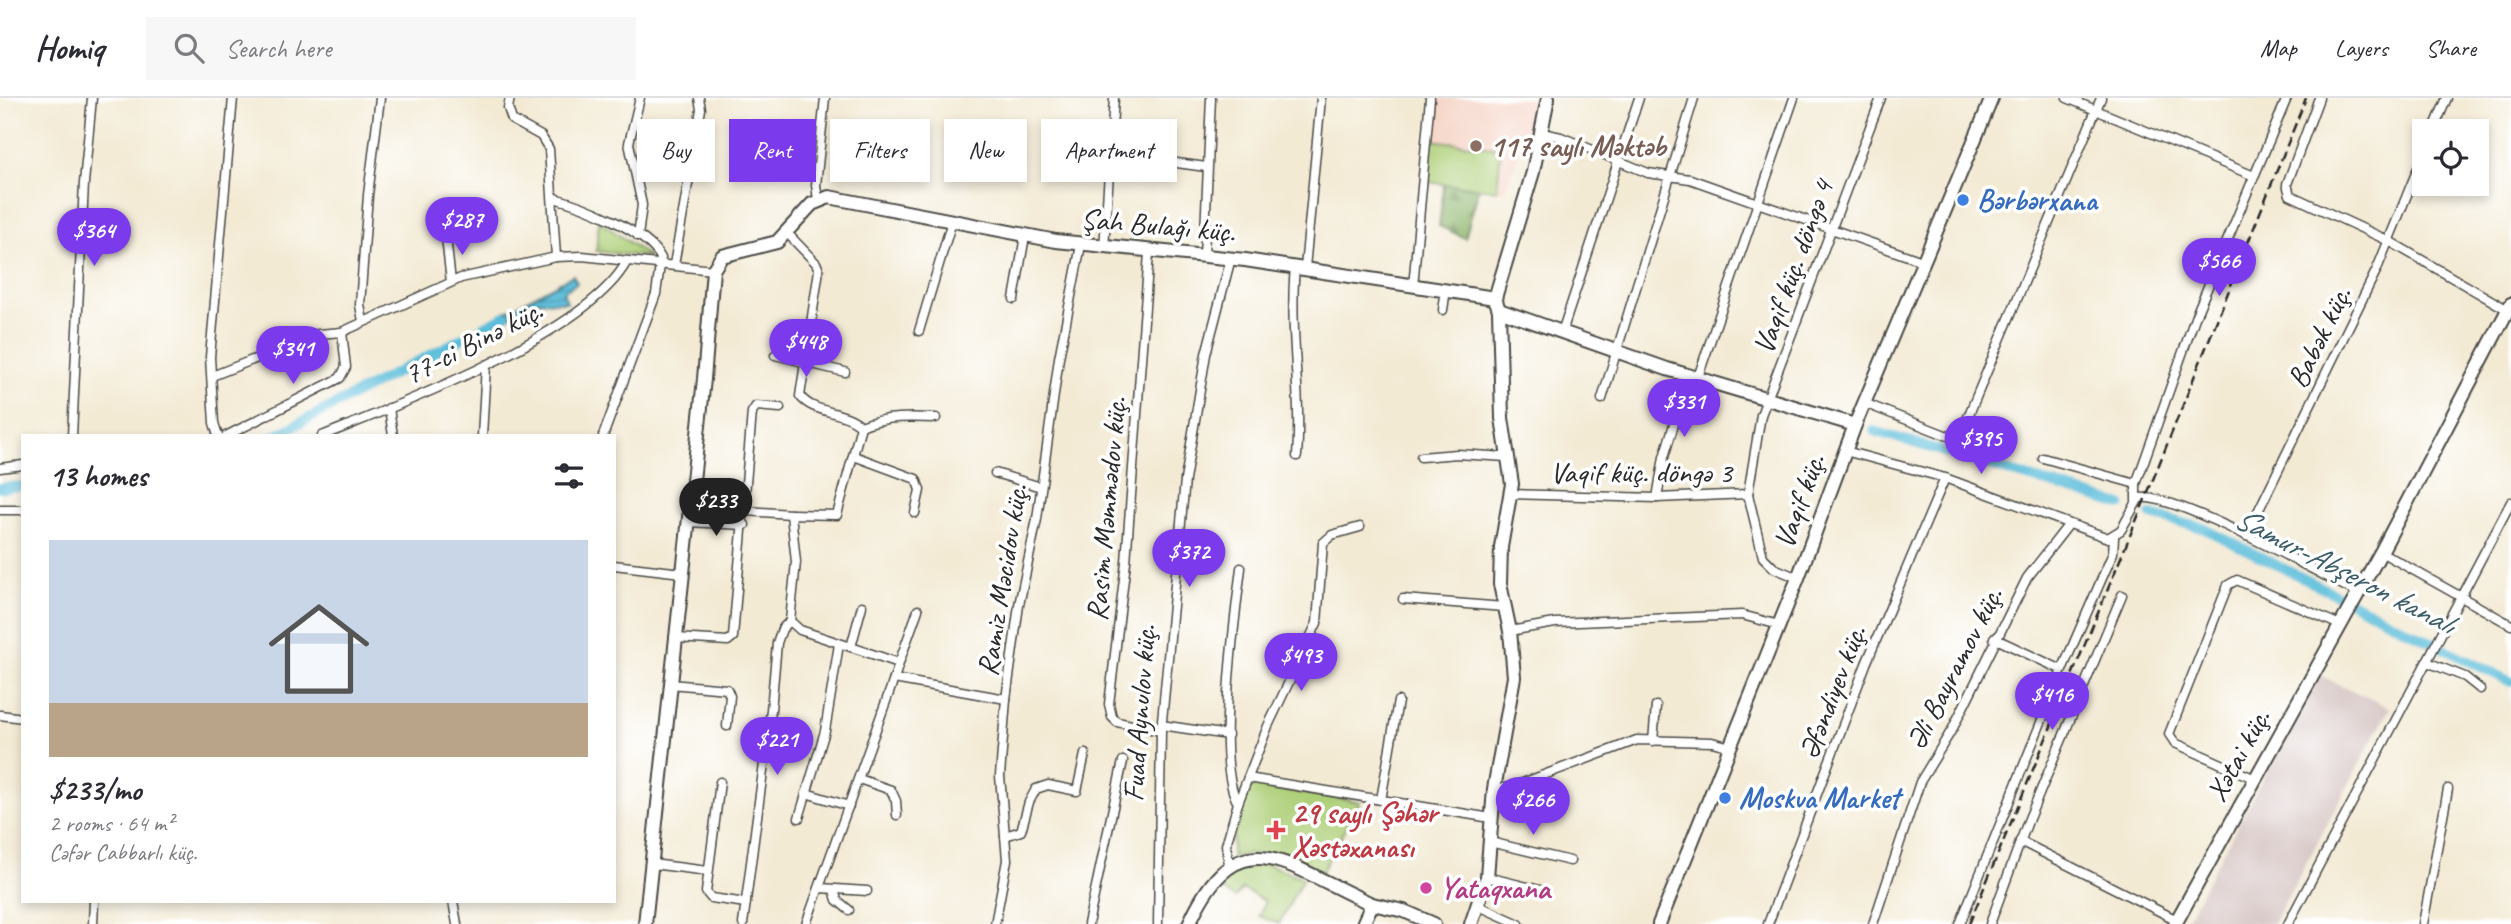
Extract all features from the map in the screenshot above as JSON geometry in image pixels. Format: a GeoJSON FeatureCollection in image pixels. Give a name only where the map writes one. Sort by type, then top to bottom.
{"type":"FeatureCollection","features":[{"type":"Feature","properties":{"kind":"street"},"geometry":{"type":"LineString","coordinates":[[72,434],[84,183],[92,98]]}},
{"type":"Feature","properties":{"kind":"street"},"geometry":{"type":"LineString","coordinates":[[217,434],[214,423],[210,357],[233,98]]}},
{"type":"Feature","properties":{"kind":"street"},"geometry":{"type":"LineString","coordinates":[[363,321],[360,304],[367,209],[380,98]]}},
{"type":"Feature","properties":{"kind":"street"},"geometry":{"type":"LineString","coordinates":[[510,98],[508,108],[512,120],[547,142],[554,198],[556,257]]}},
{"type":"Feature","properties":{"kind":"street"},"geometry":{"type":"LineString","coordinates":[[638,236],[642,205],[629,143],[640,98]]}},
{"type":"Feature","properties":{"kind":"street"},"geometry":{"type":"LineString","coordinates":[[674,265],[702,109],[699,98]]}},
{"type":"Feature","properties":{"kind":"street"},"geometry":{"type":"LineString","coordinates":[[645,924],[713,270],[722,256],[768,246],[788,234],[818,200],[816,185],[825,98]]}},
{"type":"Feature","properties":{"kind":"street"},"geometry":{"type":"LineString","coordinates":[[1113,119],[1114,98]]}},
{"type":"Feature","properties":{"kind":"street"},"geometry":{"type":"LineString","coordinates":[[1204,256],[1211,98]]}},
{"type":"Feature","properties":{"kind":"street"},"geometry":{"type":"LineString","coordinates":[[1297,456],[1299,420],[1292,306],[1300,267],[1321,98]]}},
{"type":"Feature","properties":{"kind":"street"},"geometry":{"type":"LineString","coordinates":[[1413,287],[1430,98]]}},
{"type":"Feature","properties":{"kind":"street"},"geometry":{"type":"LineString","coordinates":[[1471,924],[1487,877],[1494,789],[1514,677],[1510,631],[1500,584],[1501,547],[1511,494],[1502,418],[1497,304],[1542,133],[1548,98]]}},
{"type":"Feature","properties":{"kind":"street"},"geometry":{"type":"LineString","coordinates":[[1562,332],[1639,98]]}},
{"type":"Feature","properties":{"kind":"street"},"geometry":{"type":"LineString","coordinates":[[1602,399],[1695,98]]}},
{"type":"Feature","properties":{"kind":"street"},"geometry":{"type":"LineString","coordinates":[[1657,498],[1664,457],[1760,203],[1794,98]]}},
{"type":"Feature","properties":{"kind":"street","name":"Vaqif küç. döngə 4"},"geometry":{"type":"LineString","coordinates":[[1748,495],[1761,415],[1881,98]]}},
{"type":"Feature","properties":{"kind":"street","name":"Vaqif küç."},"geometry":{"type":"LineString","coordinates":[[1659,924],[1798,578],[1855,425],[1992,98]]}},
{"type":"Feature","properties":{"kind":"street"},"geometry":{"type":"LineString","coordinates":[[2067,98],[2254,176]]}},
{"type":"Feature","properties":{"kind":"street"},"geometry":{"type":"LineString","coordinates":[[1864,403],[1953,438],[1960,436],[2101,98]]}},
{"type":"Feature","properties":{"kind":"street"},"geometry":{"type":"LineString","coordinates":[[1960,924],[2062,670],[2113,553],[2114,537],[2121,530],[2136,500],[2136,484],[2175,372],[2287,98]]}},
{"type":"Feature","properties":{"kind":"street"},"geometry":{"type":"LineString","coordinates":[[2136,500],[2146,497],[2170,504],[2246,537],[2358,593],[2510,307],[2389,241],[2290,195],[2287,184],[2319,98]]}},
{"type":"Feature","properties":{"kind":"street"},"geometry":{"type":"LineString","coordinates":[[2438,119],[2447,98]]}},
{"type":"Feature","properties":{"kind":"street"},"geometry":{"type":"LineString","coordinates":[[1542,133],[1561,137],[1648,173],[1690,179],[1922,261]]}},
{"type":"Feature","properties":{"kind":"street"},"geometry":{"type":"LineString","coordinates":[[1177,163],[1206,167]]}},
{"type":"Feature","properties":{"kind":"street"},"geometry":{"type":"LineString","coordinates":[[1104,248],[1109,182]]}},
{"type":"Feature","properties":{"kind":"street","name":"Babək küç."},"geometry":{"type":"LineString","coordinates":[[2246,537],[2389,241],[2412,183]]}},
{"type":"Feature","properties":{"kind":"street","name":"Şah Bulağı küç."},"geometry":{"type":"LineString","coordinates":[[818,200],[828,197],[1081,245],[1231,258],[1413,287],[1446,289],[1497,304],[1562,332],[1693,376],[1855,425]]}},
{"type":"Feature","properties":{"kind":"street"},"geometry":{"type":"LineString","coordinates":[[554,198],[586,207],[638,236],[658,252],[662,264],[656,294],[604,434]]}},
{"type":"Feature","properties":{"kind":"street"},"geometry":{"type":"LineString","coordinates":[[919,331],[952,221]]}},
{"type":"Feature","properties":{"kind":"street"},"geometry":{"type":"LineString","coordinates":[[788,234],[816,263],[819,270],[802,400],[849,417],[861,426]]}},
{"type":"Feature","properties":{"kind":"street"},"geometry":{"type":"LineString","coordinates":[[1014,299],[1025,236]]}},
{"type":"Feature","properties":{"kind":"street"},"geometry":{"type":"LineString","coordinates":[[446,237],[451,282]]}},
{"type":"Feature","properties":{"kind":"street","name":"Ramiz Məcidov küç."},"geometry":{"type":"LineString","coordinates":[[995,924],[1007,860],[1000,776],[1006,699],[1059,358],[1081,245]]}},
{"type":"Feature","properties":{"kind":"street","name":"Rasim Məmmədov küç."},"geometry":{"type":"LineString","coordinates":[[1149,253],[1126,562],[1109,704],[1112,717],[1117,722],[1161,728]]}},
{"type":"Feature","properties":{"kind":"street"},"geometry":{"type":"LineString","coordinates":[[212,376],[318,334],[342,332],[451,282],[495,268],[556,257],[582,256],[626,263],[713,270]]}},
{"type":"Feature","properties":{"kind":"street","name":"Fuad Aynulov küç."},"geometry":{"type":"LineString","coordinates":[[1158,924],[1161,728],[1188,454],[1206,354],[1231,258]]}},
{"type":"Feature","properties":{"kind":"street","name":"77-ci Binə küç."},"geometry":{"type":"LineString","coordinates":[[327,434],[486,365],[561,324],[592,301],[626,263]]}},
{"type":"Feature","properties":{"kind":"street"},"geometry":{"type":"LineString","coordinates":[[1443,310],[1446,289]]}},
{"type":"Feature","properties":{"kind":"street"},"geometry":{"type":"LineString","coordinates":[[230,434],[340,378],[346,367],[342,332]]}},
{"type":"Feature","properties":{"kind":"street"},"geometry":{"type":"LineString","coordinates":[[775,355],[845,372]]}},
{"type":"Feature","properties":{"kind":"street"},"geometry":{"type":"LineString","coordinates":[[482,434],[486,365]]}},
{"type":"Feature","properties":{"kind":"street"},"geometry":{"type":"LineString","coordinates":[[675,638],[728,641],[733,637],[745,525],[752,412],[756,406],[780,408]]}},
{"type":"Feature","properties":{"kind":"street"},"geometry":{"type":"LineString","coordinates":[[389,408],[393,434]]}},
{"type":"Feature","properties":{"kind":"street"},"geometry":{"type":"LineString","coordinates":[[861,426],[873,421],[909,417],[936,418]]}},
{"type":"Feature","properties":{"kind":"street"},"geometry":{"type":"LineString","coordinates":[[746,511],[838,515],[861,426]]}},
{"type":"Feature","properties":{"kind":"street"},"geometry":{"type":"LineString","coordinates":[[1845,451],[1945,478],[2102,536],[2114,537]]}},
{"type":"Feature","properties":{"kind":"street"},"geometry":{"type":"LineString","coordinates":[[1421,457],[1457,454],[1507,457]]}},
{"type":"Feature","properties":{"kind":"street"},"geometry":{"type":"LineString","coordinates":[[854,456],[916,479],[920,490],[915,513]]}},
{"type":"Feature","properties":{"kind":"street"},"geometry":{"type":"LineString","coordinates":[[2043,458],[2136,484]]}},
{"type":"Feature","properties":{"kind":"street"},"geometry":{"type":"LineString","coordinates":[[0,468],[21,465]]}},
{"type":"Feature","properties":{"kind":"street"},"geometry":{"type":"LineString","coordinates":[[995,472],[1041,487]]}},
{"type":"Feature","properties":{"kind":"street","name":"Əfəndiyev küç."},"geometry":{"type":"LineString","coordinates":[[1768,924],[1866,664],[1945,478]]}},
{"type":"Feature","properties":{"kind":"street","name":"Vaqif küç. döngə 3"},"geometry":{"type":"LineString","coordinates":[[1511,494],[1657,498],[1748,495],[1763,557],[1774,568],[1798,578]]}},
{"type":"Feature","properties":{"kind":"street"},"geometry":{"type":"LineString","coordinates":[[2288,924],[2511,502]]}},
{"type":"Feature","properties":{"kind":"street"},"geometry":{"type":"LineString","coordinates":[[0,510],[21,510]]}},
{"type":"Feature","properties":{"kind":"street"},"geometry":{"type":"LineString","coordinates":[[743,924],[777,643],[782,629],[790,621],[796,562],[792,514]]}},
{"type":"Feature","properties":{"kind":"street"},"geometry":{"type":"LineString","coordinates":[[688,522],[745,525]]}},
{"type":"Feature","properties":{"kind":"street","name":"Əli Bayramov küç."},"geometry":{"type":"LineString","coordinates":[[1873,924],[1920,782],[1953,728],[1994,638],[2034,566],[2069,524]]}},
{"type":"Feature","properties":{"kind":"street"},"geometry":{"type":"LineString","coordinates":[[1229,864],[1226,845],[1238,803],[1268,726],[1318,623],[1323,543],[1332,535],[1360,527]]}},
{"type":"Feature","properties":{"kind":"street"},"geometry":{"type":"LineString","coordinates":[[2381,552],[2511,625]]}},
{"type":"Feature","properties":{"kind":"street"},"geometry":{"type":"LineString","coordinates":[[616,565],[682,573]]}},
{"type":"Feature","properties":{"kind":"street"},"geometry":{"type":"LineString","coordinates":[[1238,803],[1228,777],[1228,735],[1241,568]]}},
{"type":"Feature","properties":{"kind":"street"},"geometry":{"type":"LineString","coordinates":[[2255,779],[2175,743],[2169,734],[2228,585],[2237,580],[2340,625]]}},
{"type":"Feature","properties":{"kind":"street","name":"Xətai küç."},"geometry":{"type":"LineString","coordinates":[[2176,922],[2358,593]]}},
{"type":"Feature","properties":{"kind":"street"},"geometry":{"type":"LineString","coordinates":[[1990,924],[2020,841],[2122,595]]}},
{"type":"Feature","properties":{"kind":"street"},"geometry":{"type":"LineString","coordinates":[[1403,599],[1504,607]]}},
{"type":"Feature","properties":{"kind":"street"},"geometry":{"type":"LineString","coordinates":[[851,647],[863,606]]}},
{"type":"Feature","properties":{"kind":"street"},"geometry":{"type":"LineString","coordinates":[[806,924],[918,610]]}},
{"type":"Feature","properties":{"kind":"street"},"geometry":{"type":"LineString","coordinates":[[1510,631],[1555,623],[1742,615],[1779,625]]}},
{"type":"Feature","properties":{"kind":"street"},"geometry":{"type":"LineString","coordinates":[[790,621],[800,630],[899,663]]}},
{"type":"Feature","properties":{"kind":"street"},"geometry":{"type":"LineString","coordinates":[[1994,638],[2062,670]]}},
{"type":"Feature","properties":{"kind":"street"},"geometry":{"type":"LineString","coordinates":[[799,818],[825,731],[839,644]]}},
{"type":"Feature","properties":{"kind":"street"},"geometry":{"type":"LineString","coordinates":[[2427,662],[2465,677],[2480,689]]}},
{"type":"Feature","properties":{"kind":"street"},"geometry":{"type":"LineString","coordinates":[[894,679],[1006,699]]}},
{"type":"Feature","properties":{"kind":"street"},"geometry":{"type":"LineString","coordinates":[[670,684],[727,689],[730,696],[727,726]]}},
{"type":"Feature","properties":{"kind":"street"},"geometry":{"type":"LineString","coordinates":[[1381,800],[1398,701]]}},
{"type":"Feature","properties":{"kind":"street"},"geometry":{"type":"LineString","coordinates":[[1653,741],[1656,706]]}},
{"type":"Feature","properties":{"kind":"street"},"geometry":{"type":"LineString","coordinates":[[0,715],[21,718]]}},
{"type":"Feature","properties":{"kind":"street"},"geometry":{"type":"LineString","coordinates":[[1161,728],[1228,735]]}},
{"type":"Feature","properties":{"kind":"street"},"geometry":{"type":"LineString","coordinates":[[1494,789],[1512,787],[1627,742],[1712,742],[1731,747]]}},
{"type":"Feature","properties":{"kind":"street"},"geometry":{"type":"LineString","coordinates":[[1005,836],[1021,831],[1029,802],[1036,789],[1048,785],[1077,791],[1086,754]]}},
{"type":"Feature","properties":{"kind":"street"},"geometry":{"type":"LineString","coordinates":[[1088,924],[1124,761]]}},
{"type":"Feature","properties":{"kind":"street"},"geometry":{"type":"LineString","coordinates":[[1248,778],[1491,818]]}},
{"type":"Feature","properties":{"kind":"street"},"geometry":{"type":"LineString","coordinates":[[859,779],[891,790],[897,801],[897,815]]}},
{"type":"Feature","properties":{"kind":"street"},"geometry":{"type":"LineString","coordinates":[[720,782],[707,896],[746,903]]}},
{"type":"Feature","properties":{"kind":"street"},"geometry":{"type":"LineString","coordinates":[[2423,924],[2448,789]]}},
{"type":"Feature","properties":{"kind":"street"},"geometry":{"type":"LineString","coordinates":[[806,793],[849,806]]}},
{"type":"Feature","properties":{"kind":"street"},"geometry":{"type":"LineString","coordinates":[[2020,841],[2176,922]]}},
{"type":"Feature","properties":{"kind":"street"},"geometry":{"type":"LineString","coordinates":[[1490,842],[1570,861]]}},
{"type":"Feature","properties":{"kind":"street"},"geometry":{"type":"LineString","coordinates":[[1189,924],[1209,884],[1229,864],[1253,858],[1283,862],[1372,904],[1397,909],[1434,924]]}},
{"type":"Feature","properties":{"kind":"street"},"geometry":{"type":"LineString","coordinates":[[652,864],[708,871]]}},
{"type":"Feature","properties":{"kind":"street"},"geometry":{"type":"LineString","coordinates":[[1487,877],[1544,891]]}},
{"type":"Feature","properties":{"kind":"street"},"geometry":{"type":"LineString","coordinates":[[820,888],[867,891]]}},
{"type":"Feature","properties":{"kind":"street"},"geometry":{"type":"LineString","coordinates":[[834,890],[837,900],[849,910]]}},
{"type":"Feature","properties":{"kind":"street"},"geometry":{"type":"LineString","coordinates":[[93,924],[94,903]]}},
{"type":"Feature","properties":{"kind":"street"},"geometry":{"type":"LineString","coordinates":[[453,903],[457,924]]}},
{"type":"Feature","properties":{"kind":"street"},"geometry":{"type":"LineString","coordinates":[[1363,924],[1372,904]]}},
{"type":"Feature","properties":{"kind":"street"},"geometry":{"type":"LineString","coordinates":[[1479,906],[1519,924]]}},
{"type":"Feature","properties":{"kind":"shaded area","name":"117 saylı Məktəb"},"geometry":{"type":"Polygon","coordinates":[[[1436,98],[1540,98],[1505,191],[1427,182],[1436,98]]]}},
{"type":"Feature","properties":{"kind":"shaded area"},"geometry":{"type":"Polygon","coordinates":[[[2319,675],[2390,708],[2273,924],[2184,924],[2319,675]]]}},
{"type":"Feature","properties":{"kind":"green space"},"geometry":{"type":"Polygon","coordinates":[[[1431,140],[1501,148],[1497,190],[1427,182],[1431,140]]]}},
{"type":"Feature","properties":{"kind":"green space"},"geometry":{"type":"Polygon","coordinates":[[[1444,184],[1479,188],[1465,238],[1439,226],[1444,184]]]}},
{"type":"Feature","properties":{"kind":"green space"},"geometry":{"type":"Polygon","coordinates":[[[599,221],[650,257],[596,251],[599,221]]]}},
{"type":"Feature","properties":{"kind":"green space"},"geometry":{"type":"Polygon","coordinates":[[[1252,784],[1360,802],[1321,873],[1267,855],[1232,857],[1235,829],[1252,784]]]}},
{"type":"Feature","properties":{"kind":"green space"},"geometry":{"type":"Polygon","coordinates":[[[1247,864],[1267,864],[1303,878],[1279,924],[1259,916],[1265,901],[1242,889],[1235,898],[1215,886],[1228,871],[1247,864]]]}},
{"type":"Feature","properties":{"kind":"water"},"geometry":{"type":"Polygon","coordinates":[[[573,275],[577,283],[563,292],[567,302],[538,301],[494,324],[492,319],[573,275]]]}},
{"type":"Feature","properties":{"kind":"waterway","name":"Samur-Abşeron kanalı"},"geometry":{"type":"LineString","coordinates":[[279,434],[505,316]]}},
{"type":"Feature","properties":{"kind":"waterway","name":"Samur-Abşeron kanalı"},"geometry":{"type":"LineString","coordinates":[[1874,431],[2121,505]]}},
{"type":"Feature","properties":{"kind":"waterway","name":"Samur-Abşeron kanalı"},"geometry":{"type":"LineString","coordinates":[[0,488],[21,486]]}},
{"type":"Feature","properties":{"kind":"waterway","name":"Samur-Abşeron kanalı"},"geometry":{"type":"LineString","coordinates":[[2151,515],[2203,528],[2511,682]]}},
{"type":"Feature","properties":{"kind":"railway"},"geometry":{"type":"LineString","coordinates":[[1969,924],[2146,497],[2306,98]]}},
{"type":"Feature","properties":{"kind":"place","name":"117 saylı Məktəb"},"geometry":{"type":"Point","coordinates":[1476,146]}},
{"type":"Feature","properties":{"kind":"place","name":"Bərbərxana"},"geometry":{"type":"Point","coordinates":[1963,200]}},
{"type":"Feature","properties":{"kind":"place","name":"Moskva Market"},"geometry":{"type":"Point","coordinates":[1725,798]}},
{"type":"Feature","properties":{"kind":"place","name":"29 saylı Şəhər Xəstəxanası"},"geometry":{"type":"Point","coordinates":[1276,830]}},
{"type":"Feature","properties":{"kind":"place","name":"Yataqxana"},"geometry":{"type":"Point","coordinates":[1426,888]}}]}
